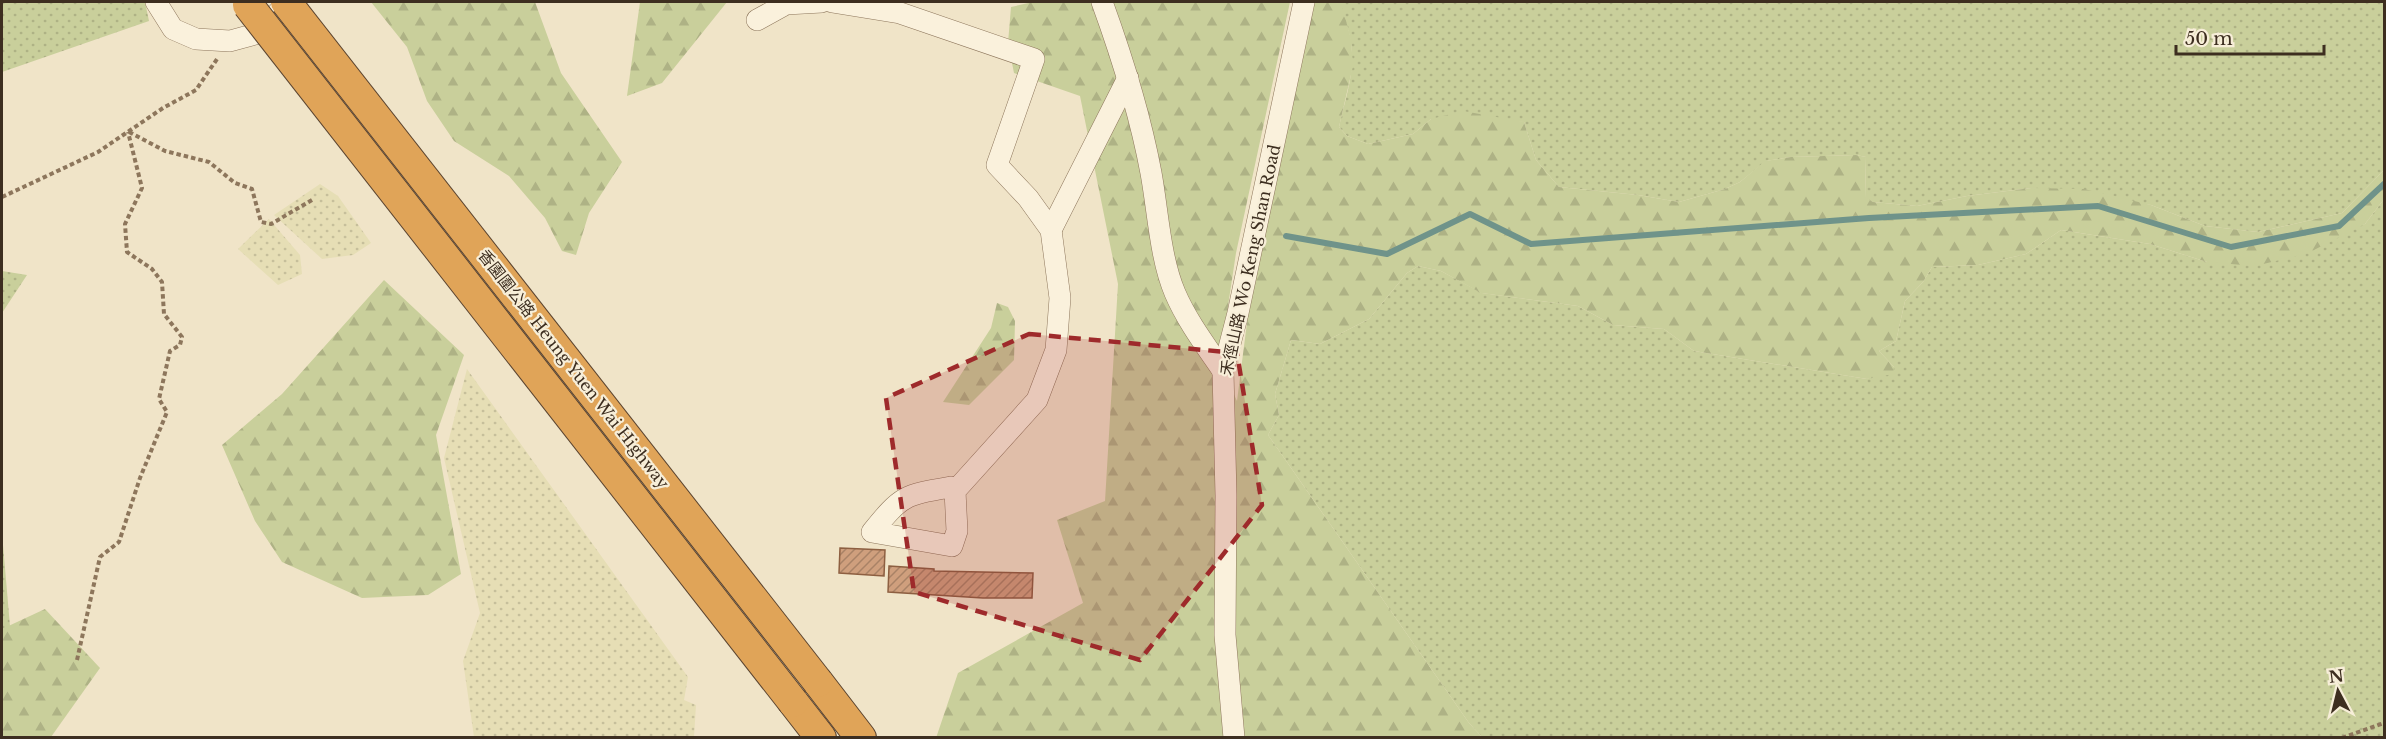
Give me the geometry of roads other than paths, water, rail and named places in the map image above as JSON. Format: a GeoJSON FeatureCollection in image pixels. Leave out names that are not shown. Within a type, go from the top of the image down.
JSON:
{"type":"FeatureCollection","features":[{"type":"Feature","properties":{"kind":"highway","name":"香園圍公路 Heung Yuen Wai Highway"},"geometry":{"type":"LineString","coordinates":[[287,2],[861,738]]}},
{"type":"Feature","properties":{"kind":"highway","name":"香園圍公路 Heung Yuen Wai Highway"},"geometry":{"type":"LineString","coordinates":[[247,3],[821,738]]}},
{"type":"Feature","properties":{"kind":"street"},"geometry":{"type":"LineString","coordinates":[[156,2],[173,29],[196,39],[230,41],[259,33],[287,2]]}},
{"type":"Feature","properties":{"kind":"street"},"geometry":{"type":"LineString","coordinates":[[757,20],[786,4],[822,2]]}},
{"type":"Feature","properties":{"kind":"street"},"geometry":{"type":"LineString","coordinates":[[832,2],[900,13],[1034,59],[997,165],[1028,198],[1051,230],[1060,298],[1056,350],[1037,400],[955,491]]}},
{"type":"Feature","properties":{"kind":"street"},"geometry":{"type":"LineString","coordinates":[[1102,2],[1128,78],[1151,171],[1169,277],[1194,329],[1224,371]]}},
{"type":"Feature","properties":{"kind":"street","name":"禾徑山路 Wo Keng Shan Road"},"geometry":{"type":"LineString","coordinates":[[1234,738],[1226,635],[1224,371],[1304,2]]}},
{"type":"Feature","properties":{"kind":"street"},"geometry":{"type":"LineString","coordinates":[[1051,230],[1128,78]]}},
{"type":"Feature","properties":{"kind":"waterway"},"geometry":{"type":"LineString","coordinates":[[1286,236],[1387,254],[1470,214],[1531,244],[1869,218],[2098,206],[2231,247],[2339,226],[2384,184]]}}]}
